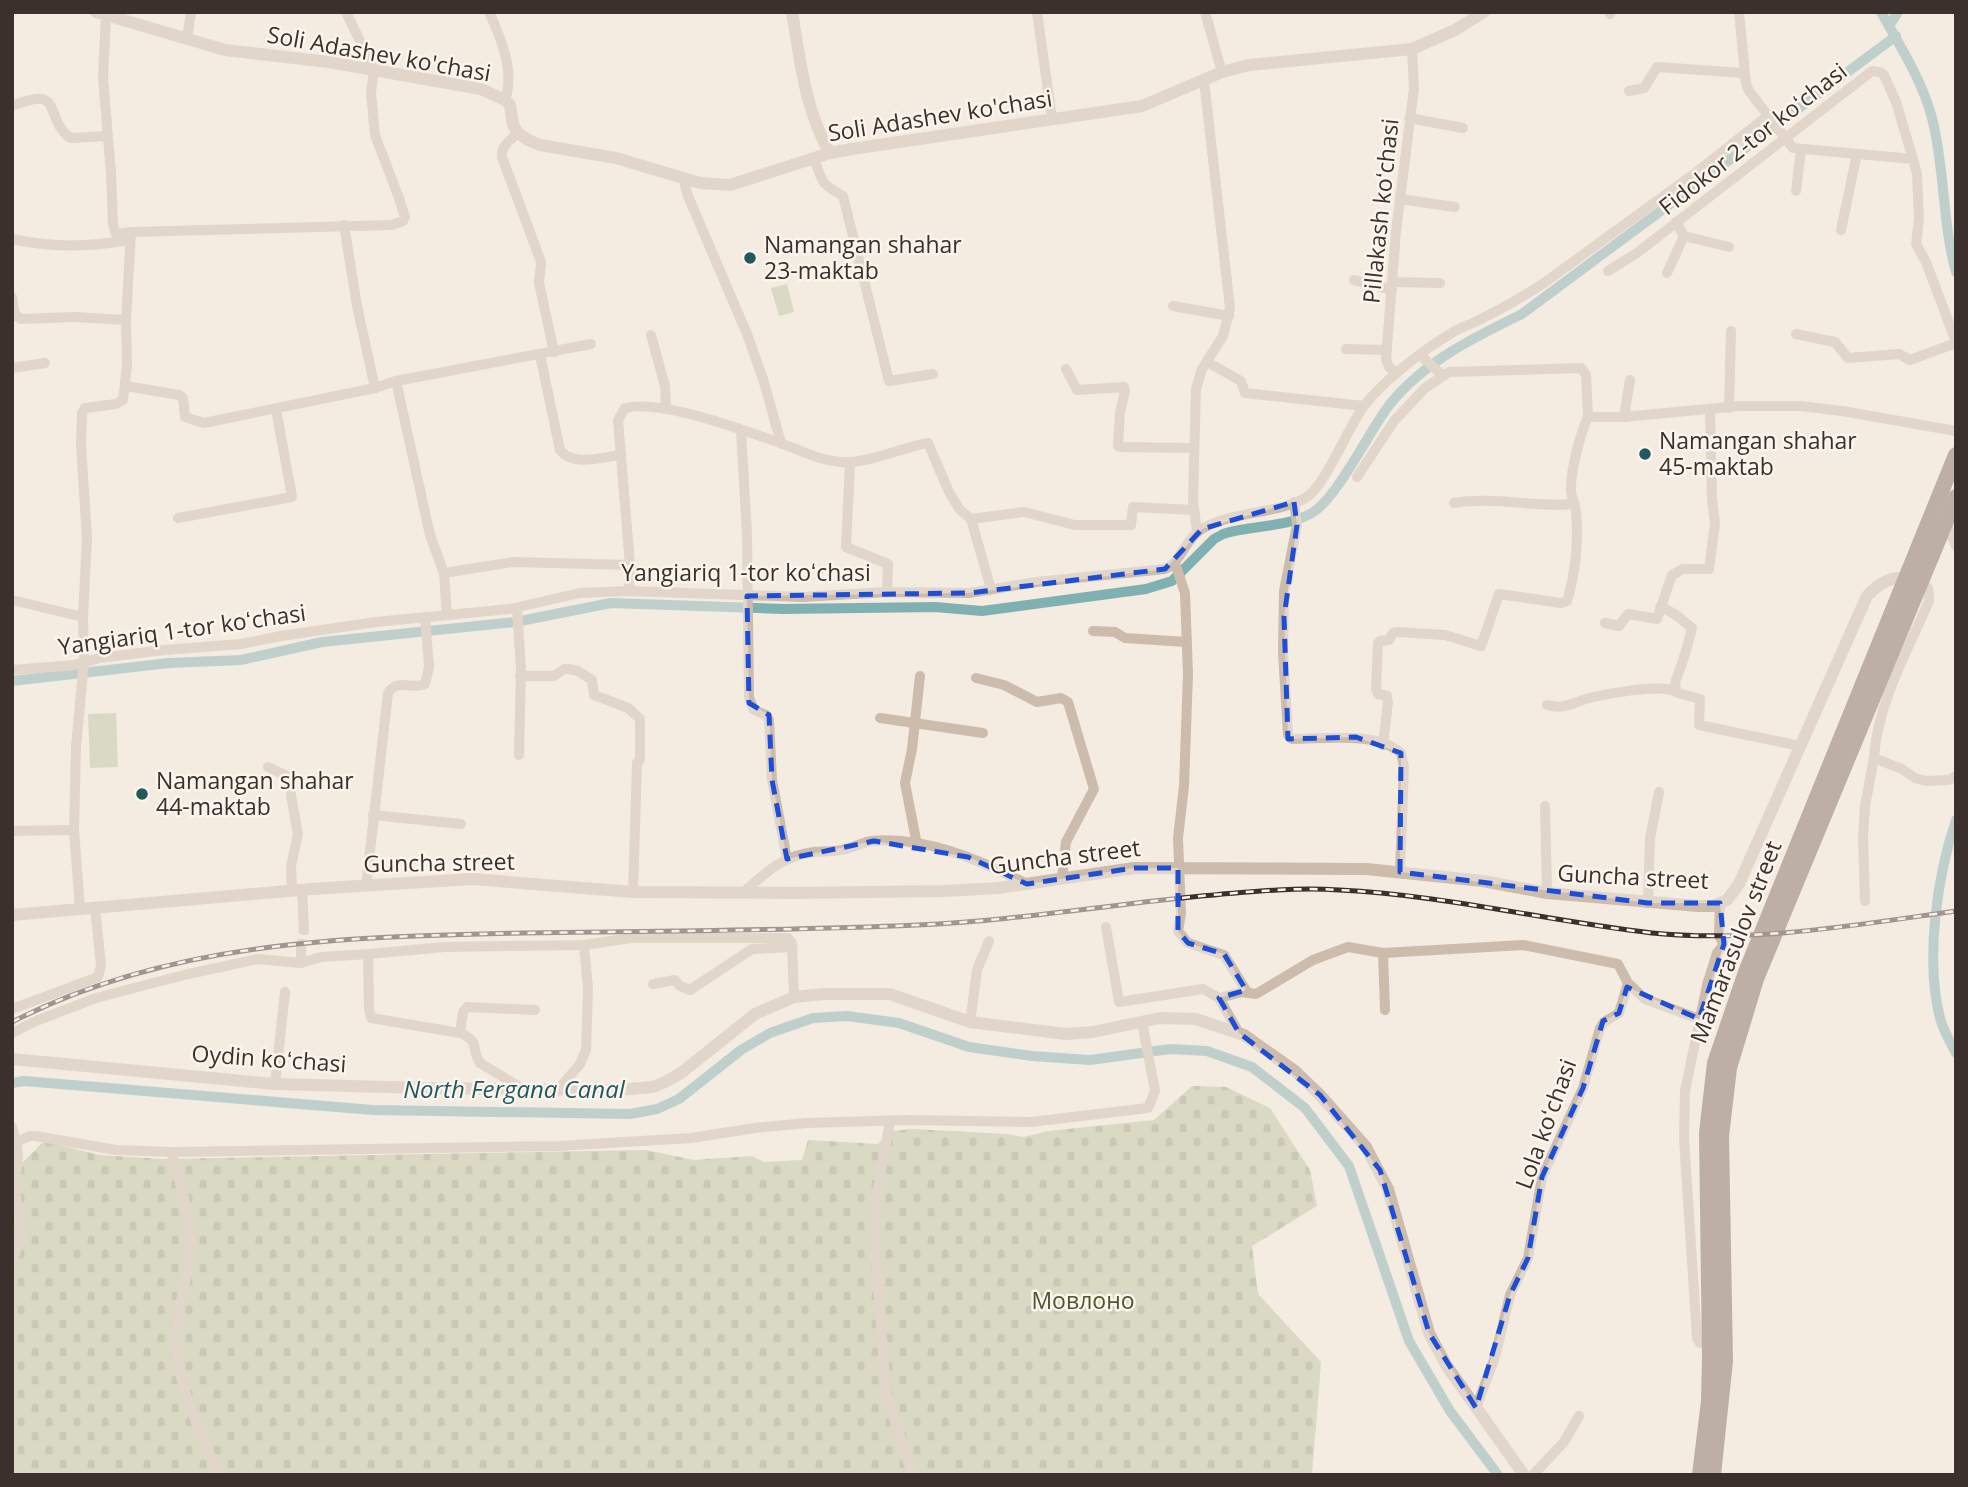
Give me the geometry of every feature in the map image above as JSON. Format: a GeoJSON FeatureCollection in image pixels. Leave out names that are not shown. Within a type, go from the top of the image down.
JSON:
{"type":"FeatureCollection","features":[{"type":"Feature","properties":{"kind":"main road","name":"Mamarasulov street"},"geometry":{"type":"LineString","coordinates":[[1713,1475],[1725,1361],[1721,1136],[1729,1068],[1756,979],[1913,581],[1931,510],[1956,455]]}},
{"type":"Feature","properties":{"kind":"main road","name":"Mamarasulov street"},"geometry":{"type":"LineString","coordinates":[[1700,1475],[1709,1401],[1711,1344],[1707,1133],[1715,1063],[1746,972],[1913,581],[1924,570],[1956,497]]}},
{"type":"Feature","properties":{"kind":"street"},"geometry":{"type":"LineString","coordinates":[[187,39],[191,12]]}},
{"type":"Feature","properties":{"kind":"street"},"geometry":{"type":"LineString","coordinates":[[12,239],[34,244],[74,247],[131,236],[401,223],[405,217],[375,135],[372,119],[374,70],[346,12]]}},
{"type":"Feature","properties":{"kind":"street"},"geometry":{"type":"LineString","coordinates":[[489,12],[503,47],[508,71],[509,90],[505,100]]}},
{"type":"Feature","properties":{"kind":"street"},"geometry":{"type":"LineString","coordinates":[[792,12],[796,48],[804,79],[820,134],[830,153]]}},
{"type":"Feature","properties":{"kind":"street"},"geometry":{"type":"LineString","coordinates":[[1037,12],[1052,119]]}},
{"type":"Feature","properties":{"kind":"street"},"geometry":{"type":"LineString","coordinates":[[1205,12],[1222,72]]}},
{"type":"Feature","properties":{"kind":"street","name":"Soli Adashev ko'chasi"},"geometry":{"type":"LineString","coordinates":[[101,14],[225,50],[329,62],[481,89],[505,100],[510,105],[513,125],[519,134],[540,145],[616,158],[700,183],[730,185],[830,153],[1142,106],[1222,72],[1249,65],[1412,49],[1455,30],[1484,12]]}},
{"type":"Feature","properties":{"kind":"street"},"geometry":{"type":"LineString","coordinates":[[1739,12],[1744,73],[1749,91],[1793,148],[1913,159],[1917,174],[1919,219],[1916,244],[1926,262],[1956,343],[1910,360],[1899,354],[1851,358],[1846,356],[1835,342],[1796,334]]}},
{"type":"Feature","properties":{"kind":"street"},"geometry":{"type":"LineString","coordinates":[[101,14],[113,225],[116,234],[131,236]]}},
{"type":"Feature","properties":{"kind":"street","name":"Pillakash koʻchasi"},"geometry":{"type":"LineString","coordinates":[[1397,373],[1386,359],[1400,199],[1414,88],[1412,49]]}},
{"type":"Feature","properties":{"kind":"street"},"geometry":{"type":"LineString","coordinates":[[1629,90],[1644,88],[1657,68],[1744,73]]}},
{"type":"Feature","properties":{"kind":"street","name":"Fidokor 2-tor koʻchasi"},"geometry":{"type":"LineString","coordinates":[[1608,271],[1637,253],[1784,137],[1876,71],[1884,75],[1896,102],[1913,159]]}},
{"type":"Feature","properties":{"kind":"street"},"geometry":{"type":"LineString","coordinates":[[1197,532],[1193,448],[1196,389],[1206,362],[1223,336],[1229,316],[1228,276],[1205,80]]}},
{"type":"Feature","properties":{"kind":"street"},"geometry":{"type":"LineString","coordinates":[[12,106],[25,100],[42,98],[50,102],[63,131],[70,138],[108,136]]}},
{"type":"Feature","properties":{"kind":"street"},"geometry":{"type":"LineString","coordinates":[[1409,118],[1463,128]]}},
{"type":"Feature","properties":{"kind":"street"},"geometry":{"type":"LineString","coordinates":[[1247,992],[1224,955],[1188,943],[1180,934],[1178,838],[1188,713],[1183,582],[1175,564],[1197,532],[1224,519],[1294,506],[1308,496],[1364,407],[1397,373],[1423,358],[1451,333],[1508,305],[1544,283],[1771,118]]}},
{"type":"Feature","properties":{"kind":"street"},"geometry":{"type":"LineString","coordinates":[[519,134],[504,145],[501,150],[502,157],[541,262],[539,283],[554,352]]}},
{"type":"Feature","properties":{"kind":"street"},"geometry":{"type":"LineString","coordinates":[[1796,191],[1801,150]]}},
{"type":"Feature","properties":{"kind":"street"},"geometry":{"type":"LineString","coordinates":[[1841,230],[1857,154]]}},
{"type":"Feature","properties":{"kind":"street"},"geometry":{"type":"LineString","coordinates":[[814,159],[824,184],[843,196],[889,381],[933,374]]}},
{"type":"Feature","properties":{"kind":"street"},"geometry":{"type":"LineString","coordinates":[[683,178],[747,334],[781,443]]}},
{"type":"Feature","properties":{"kind":"street"},"geometry":{"type":"LineString","coordinates":[[1400,199],[1455,207]]}},
{"type":"Feature","properties":{"kind":"street"},"geometry":{"type":"LineString","coordinates":[[1676,222],[1685,236],[1729,247]]}},
{"type":"Feature","properties":{"kind":"street"},"geometry":{"type":"LineString","coordinates":[[344,225],[357,306],[375,388]]}},
{"type":"Feature","properties":{"kind":"street"},"geometry":{"type":"LineString","coordinates":[[80,909],[74,830],[76,747],[84,663],[83,617],[87,538],[81,444],[82,414],[85,408],[123,400],[126,386],[126,320],[131,236]]}},
{"type":"Feature","properties":{"kind":"street"},"geometry":{"type":"LineString","coordinates":[[1667,273],[1685,236]]}},
{"type":"Feature","properties":{"kind":"street"},"geometry":{"type":"LineString","coordinates":[[1353,280],[1392,286],[1440,284]]}},
{"type":"Feature","properties":{"kind":"street"},"geometry":{"type":"LineString","coordinates":[[12,297],[15,315],[21,319],[74,317],[126,320]]}},
{"type":"Feature","properties":{"kind":"street"},"geometry":{"type":"LineString","coordinates":[[1173,306],[1229,316]]}},
{"type":"Feature","properties":{"kind":"street"},"geometry":{"type":"LineString","coordinates":[[1729,408],[1731,331]]}},
{"type":"Feature","properties":{"kind":"street"},"geometry":{"type":"LineString","coordinates":[[651,335],[665,386],[666,409]]}},
{"type":"Feature","properties":{"kind":"street"},"geometry":{"type":"LineString","coordinates":[[126,386],[179,395],[183,398],[186,416],[204,423],[375,388],[396,381],[591,344]]}},
{"type":"Feature","properties":{"kind":"street"},"geometry":{"type":"LineString","coordinates":[[1346,349],[1387,350]]}},
{"type":"Feature","properties":{"kind":"street"},"geometry":{"type":"LineString","coordinates":[[540,355],[560,450],[565,457],[576,460],[621,455]]}},
{"type":"Feature","properties":{"kind":"street"},"geometry":{"type":"LineString","coordinates":[[1423,358],[1442,375]]}},
{"type":"Feature","properties":{"kind":"street"},"geometry":{"type":"LineString","coordinates":[[1206,362],[1241,381],[1245,393],[1364,407]]}},
{"type":"Feature","properties":{"kind":"street"},"geometry":{"type":"LineString","coordinates":[[12,368],[46,363]]}},
{"type":"Feature","properties":{"kind":"street"},"geometry":{"type":"LineString","coordinates":[[1357,477],[1394,421],[1425,388],[1442,375],[1465,370],[1513,372],[1581,368],[1586,375],[1588,417],[1580,440],[1572,483],[1571,495],[1575,504],[1575,555],[1566,603],[1499,594],[1481,646],[1445,635],[1397,632],[1394,632],[1389,640],[1379,641],[1376,690],[1378,694],[1387,696],[1388,702],[1384,745]]}},
{"type":"Feature","properties":{"kind":"street"},"geometry":{"type":"LineString","coordinates":[[1066,369],[1077,390],[1124,387],[1118,441],[1120,447],[1193,448]]}},
{"type":"Feature","properties":{"kind":"street"},"geometry":{"type":"LineString","coordinates":[[1624,417],[1630,380]]}},
{"type":"Feature","properties":{"kind":"street"},"geometry":{"type":"LineString","coordinates":[[396,381],[430,535],[444,573],[447,615]]}},
{"type":"Feature","properties":{"kind":"street"},"geometry":{"type":"LineString","coordinates":[[1588,417],[1624,417],[1761,405],[1800,406],[1956,430]]}},
{"type":"Feature","properties":{"kind":"street"},"geometry":{"type":"LineString","coordinates":[[629,591],[630,565],[618,420],[625,408],[666,409],[741,430],[814,457],[850,463],[928,443],[949,492],[960,510],[971,519],[991,589]]}},
{"type":"Feature","properties":{"kind":"street"},"geometry":{"type":"LineString","coordinates":[[178,518],[292,497],[276,409]]}},
{"type":"Feature","properties":{"kind":"street"},"geometry":{"type":"LineString","coordinates":[[1605,623],[1619,626],[1628,614],[1657,619],[1672,575],[1683,569],[1709,569],[1715,524],[1710,410]]}},
{"type":"Feature","properties":{"kind":"street"},"geometry":{"type":"LineString","coordinates":[[741,430],[747,535],[749,703],[769,720],[772,780],[787,859]]}},
{"type":"Feature","properties":{"kind":"street"},"geometry":{"type":"LineString","coordinates":[[850,463],[846,547],[888,564],[887,592]]}},
{"type":"Feature","properties":{"kind":"street"},"geometry":{"type":"LineString","coordinates":[[1454,503],[1474,500],[1575,504]]}},
{"type":"Feature","properties":{"kind":"street"},"geometry":{"type":"LineString","coordinates":[[1294,506],[1297,525],[1284,591],[1283,652],[1288,736],[1292,739],[1356,737],[1397,750],[1403,757],[1400,872]]}},
{"type":"Feature","properties":{"kind":"street"},"geometry":{"type":"LineString","coordinates":[[971,519],[1024,512],[1074,525],[1112,526],[1131,525],[1133,507],[1194,510]]}},
{"type":"Feature","properties":{"kind":"street"},"geometry":{"type":"LineString","coordinates":[[1946,521],[1956,546]]}},
{"type":"Feature","properties":{"kind":"street"},"geometry":{"type":"LineString","coordinates":[[444,573],[513,562],[630,565]]}},
{"type":"Feature","properties":{"kind":"street","name":"Yangiariq 1-tor koʻchasi"},"geometry":{"type":"LineString","coordinates":[[12,670],[74,665],[164,650],[234,645],[281,636],[426,620],[447,615],[517,610],[580,593],[629,591],[747,604],[803,597],[887,592],[969,593],[1037,582],[1165,569],[1175,564]]}},
{"type":"Feature","properties":{"kind":"street","name":"Guncha street"},"geometry":{"type":"LineString","coordinates":[[12,915],[297,890],[472,879],[633,892],[795,894],[944,891],[1027,884],[1133,868],[1366,869],[1483,881],[1547,893],[1713,906],[1727,900],[1739,884],[1867,596],[1878,585],[1889,580],[1913,581]]}},
{"type":"Feature","properties":{"kind":"street"},"geometry":{"type":"LineString","coordinates":[[1866,901],[1863,837],[1875,743],[1889,696],[1930,601],[1928,588],[1913,581]]}},
{"type":"Feature","properties":{"kind":"street"},"geometry":{"type":"LineString","coordinates":[[12,600],[83,617]]}},
{"type":"Feature","properties":{"kind":"street"},"geometry":{"type":"LineString","coordinates":[[1660,607],[1674,612],[1692,628],[1682,668],[1677,675],[1676,692]]}},
{"type":"Feature","properties":{"kind":"street"},"geometry":{"type":"LineString","coordinates":[[517,610],[521,716],[519,755]]}},
{"type":"Feature","properties":{"kind":"street"},"geometry":{"type":"LineString","coordinates":[[366,886],[388,693],[391,687],[399,684],[417,687],[425,684],[429,667],[426,620]]}},
{"type":"Feature","properties":{"kind":"street"},"geometry":{"type":"LineString","coordinates":[[1093,631],[1115,632],[1125,638],[1186,642]]}},
{"type":"Feature","properties":{"kind":"street"},"geometry":{"type":"LineString","coordinates":[[520,676],[554,676],[564,669],[578,671],[592,680],[594,695],[628,708],[640,719],[640,760],[634,807],[633,892]]}},
{"type":"Feature","properties":{"kind":"street"},"geometry":{"type":"LineString","coordinates":[[918,845],[905,783],[920,676]]}},
{"type":"Feature","properties":{"kind":"street"},"geometry":{"type":"LineString","coordinates":[[976,678],[1004,685],[1037,702],[1061,698],[1068,702],[1094,789],[1069,834],[1062,878]]}},
{"type":"Feature","properties":{"kind":"street"},"geometry":{"type":"LineString","coordinates":[[1546,705],[1559,709],[1588,699],[1660,688],[1700,698],[1699,725],[1800,746]]}},
{"type":"Feature","properties":{"kind":"street"},"geometry":{"type":"LineString","coordinates":[[880,718],[983,733]]}},
{"type":"Feature","properties":{"kind":"street"},"geometry":{"type":"LineString","coordinates":[[1874,758],[1926,781],[1949,780],[1956,776]]}},
{"type":"Feature","properties":{"kind":"street"},"geometry":{"type":"LineString","coordinates":[[268,767],[291,778],[291,796],[298,834],[291,866],[304,930]]}},
{"type":"Feature","properties":{"kind":"street"},"geometry":{"type":"LineString","coordinates":[[1648,903],[1650,839],[1659,792]]}},
{"type":"Feature","properties":{"kind":"street"},"geometry":{"type":"LineString","coordinates":[[1545,806],[1547,893]]}},
{"type":"Feature","properties":{"kind":"street"},"geometry":{"type":"LineString","coordinates":[[373,815],[461,824]]}},
{"type":"Feature","properties":{"kind":"street"},"geometry":{"type":"LineString","coordinates":[[12,831],[74,830]]}},
{"type":"Feature","properties":{"kind":"street"},"geometry":{"type":"LineString","coordinates":[[744,892],[774,866],[787,859],[814,852],[847,849],[874,841],[918,845],[968,856],[1027,884]]}},
{"type":"Feature","properties":{"kind":"street"},"geometry":{"type":"LineString","coordinates":[[1711,1344],[1700,1343],[1697,1339],[1684,1138],[1685,1091],[1699,1018],[1717,953],[1724,944],[1720,936],[1720,903]]}},
{"type":"Feature","properties":{"kind":"street"},"geometry":{"type":"LineString","coordinates":[[12,1009],[97,977],[101,966],[96,908]]}},
{"type":"Feature","properties":{"kind":"street"},"geometry":{"type":"LineString","coordinates":[[1106,927],[1119,1002],[1197,989],[1209,990],[1219,998],[1239,1033]]}},
{"type":"Feature","properties":{"kind":"street"},"geometry":{"type":"LineString","coordinates":[[12,1033],[96,998],[258,959],[301,963],[321,957],[445,947],[584,945],[631,938],[788,938],[792,947],[794,998]]}},
{"type":"Feature","properties":{"kind":"street"},"geometry":{"type":"LineString","coordinates":[[970,1022],[977,970],[989,941]]}},
{"type":"Feature","properties":{"kind":"street"},"geometry":{"type":"LineString","coordinates":[[558,1090],[580,1065],[586,1050],[588,989],[584,945]]}},
{"type":"Feature","properties":{"kind":"street"},"geometry":{"type":"LineString","coordinates":[[1219,998],[1247,992],[1256,994],[1313,960],[1336,950],[1357,947],[1383,953],[1523,946],[1618,964],[1628,983],[1645,999],[1699,1018]]}},
{"type":"Feature","properties":{"kind":"street"},"geometry":{"type":"LineString","coordinates":[[653,984],[675,979],[680,986],[690,990],[752,949],[792,947]]}},
{"type":"Feature","properties":{"kind":"street"},"geometry":{"type":"LineString","coordinates":[[300,949],[301,963]]}},
{"type":"Feature","properties":{"kind":"street"},"geometry":{"type":"LineString","coordinates":[[1383,953],[1385,1010]]}},
{"type":"Feature","properties":{"kind":"street"},"geometry":{"type":"LineString","coordinates":[[368,954],[371,1018],[460,1033],[473,1039],[480,1063],[523,1089]]}},
{"type":"Feature","properties":{"kind":"street","name":"Lola koʻchasi"},"geometry":{"type":"LineString","coordinates":[[1476,1408],[1495,1357],[1510,1295],[1528,1258],[1542,1177],[1583,1088],[1600,1028],[1604,1022],[1619,1013],[1628,983]]}},
{"type":"Feature","properties":{"kind":"street"},"geometry":{"type":"LineString","coordinates":[[275,1084],[285,992]]}},
{"type":"Feature","properties":{"kind":"street","name":"Oydin koʻchasi"},"geometry":{"type":"LineString","coordinates":[[12,1059],[275,1084],[616,1090],[653,1087],[681,1073],[755,1014],[794,998],[824,994],[890,994],[970,1022],[1066,1034],[1142,1025],[1174,1017],[1196,1019],[1239,1033],[1295,1071],[1366,1147],[1388,1189],[1429,1333],[1446,1365],[1524,1475]]}},
{"type":"Feature","properties":{"kind":"street"},"geometry":{"type":"LineString","coordinates":[[460,1033],[463,1012],[467,1007],[535,1010]]}},
{"type":"Feature","properties":{"kind":"street"},"geometry":{"type":"LineString","coordinates":[[16,1142],[36,1136],[116,1150],[172,1152],[628,1143],[691,1138],[755,1128],[890,1121],[1031,1122],[1148,1108],[1155,1091],[1142,1025]]}},
{"type":"Feature","properties":{"kind":"street"},"geometry":{"type":"LineString","coordinates":[[890,1121],[874,1230],[886,1391],[912,1475]]}},
{"type":"Feature","properties":{"kind":"street"},"geometry":{"type":"LineString","coordinates":[[12,1127],[16,1142],[15,1190],[21,1233],[12,1264]]}},
{"type":"Feature","properties":{"kind":"street"},"geometry":{"type":"LineString","coordinates":[[172,1152],[187,1208],[191,1240],[190,1259],[177,1323],[176,1348],[182,1380],[219,1475]]}},
{"type":"Feature","properties":{"kind":"street"},"geometry":{"type":"LineString","coordinates":[[1533,1475],[1564,1442],[1578,1416]]}},
{"type":"Feature","properties":{"kind":"highlighted area"},"geometry":{"type":"Polygon","coordinates":[[[1294,502],[1297,525],[1284,617],[1288,739],[1356,737],[1401,753],[1400,872],[1648,903],[1720,903],[1724,944],[1699,1019],[1627,987],[1619,1013],[1603,1021],[1583,1088],[1542,1177],[1528,1258],[1510,1295],[1476,1408],[1429,1333],[1380,1170],[1320,1095],[1239,1033],[1219,998],[1246,990],[1224,954],[1188,943],[1178,931],[1178,868],[1134,868],[1027,884],[968,857],[874,841],[787,859],[772,780],[769,715],[749,703],[747,596],[969,593],[1165,569],[1202,529],[1294,502]]]}},
{"type":"Feature","properties":{"kind":"green space"},"geometry":{"type":"Polygon","coordinates":[[[787,284],[794,312],[779,316],[771,288],[787,284]]]}},
{"type":"Feature","properties":{"kind":"green space"},"geometry":{"type":"Polygon","coordinates":[[[116,713],[118,767],[90,768],[88,714],[116,713]]]}},
{"type":"Feature","properties":{"kind":"green space","name":"Мовлоно"},"geometry":{"type":"Polygon","coordinates":[[[1192,1086],[1226,1087],[1270,1108],[1310,1170],[1317,1206],[1252,1246],[1258,1294],[1321,1362],[1312,1475],[12,1475],[12,1168],[17,1168],[44,1141],[99,1155],[163,1159],[646,1150],[694,1160],[752,1156],[764,1162],[802,1160],[808,1140],[878,1144],[892,1131],[912,1129],[1024,1137],[1049,1131],[1154,1120],[1192,1086]]]}},
{"type":"Feature","properties":{"kind":"waterway"},"geometry":{"type":"LineString","coordinates":[[1881,12],[1903,50],[1928,104],[1936,137],[1948,234],[1956,272]]}},
{"type":"Feature","properties":{"kind":"waterway"},"geometry":{"type":"LineString","coordinates":[[1889,26],[1898,12]]}},
{"type":"Feature","properties":{"kind":"waterway"},"geometry":{"type":"LineString","coordinates":[[12,681],[169,663],[241,660],[322,642],[515,622],[611,603],[783,609],[935,607],[982,611],[1146,589],[1172,581],[1214,539],[1223,534],[1280,524],[1312,513],[1343,479],[1390,404],[1418,375],[1468,342],[1522,314],[1896,36]]}},
{"type":"Feature","properties":{"kind":"waterway"},"geometry":{"type":"LineString","coordinates":[[1956,820],[1943,866],[1933,945],[1940,1018],[1956,1053]]}},
{"type":"Feature","properties":{"kind":"waterway","name":"North Fergana Canal"},"geometry":{"type":"LineString","coordinates":[[12,1083],[24,1081],[373,1110],[630,1114],[657,1109],[679,1099],[741,1050],[770,1033],[813,1018],[847,1016],[899,1023],[969,1047],[1032,1056],[1090,1060],[1170,1049],[1207,1051],[1252,1067],[1305,1108],[1349,1166],[1409,1341],[1450,1411],[1498,1475]]}},
{"type":"Feature","properties":{"kind":"tunnel"},"geometry":{"type":"LineString","coordinates":[[301,949],[304,930]]}},
{"type":"Feature","properties":{"kind":"railway"},"geometry":{"type":"LineString","coordinates":[[12,1022],[73,995],[135,974],[198,959],[262,948],[391,937],[917,925],[1201,896],[1304,889],[1418,897],[1613,928],[1690,936],[1804,931],[1956,911]]}},
{"type":"Feature","properties":{"kind":"place","name":"Namangan shahar 23-maktab"},"geometry":{"type":"Point","coordinates":[750,258]}},
{"type":"Feature","properties":{"kind":"place","name":"Namangan shahar 45-maktab"},"geometry":{"type":"Point","coordinates":[1645,454]}},
{"type":"Feature","properties":{"kind":"place","name":"Namangan shahar 44-maktab"},"geometry":{"type":"Point","coordinates":[142,794]}}]}
